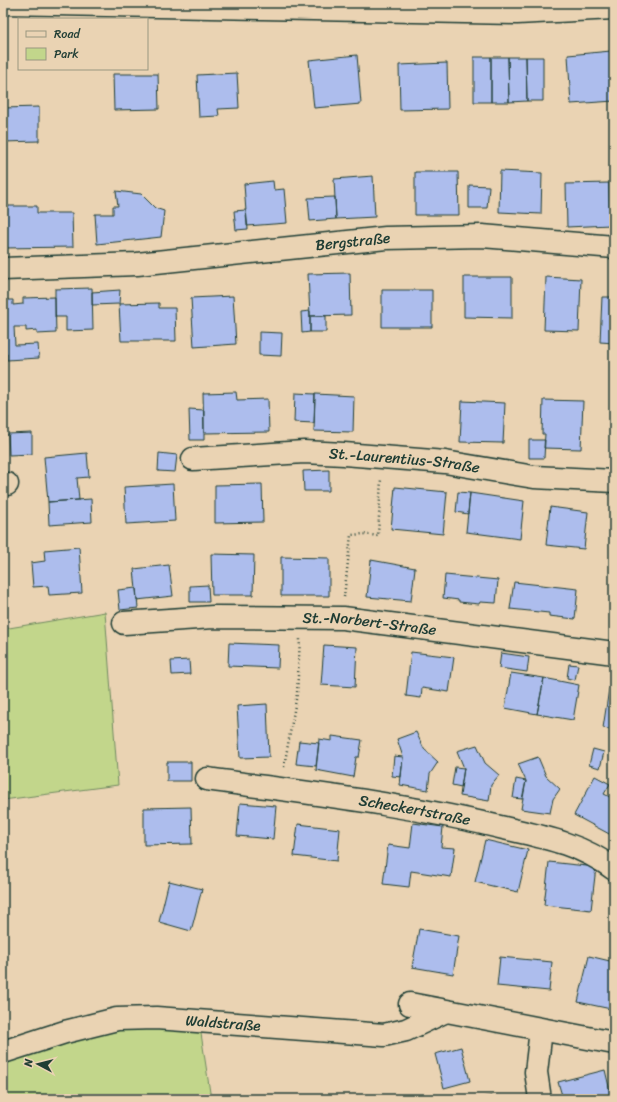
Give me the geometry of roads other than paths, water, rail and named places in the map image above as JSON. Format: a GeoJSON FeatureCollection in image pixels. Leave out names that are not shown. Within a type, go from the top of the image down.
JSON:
{"type":"FeatureCollection","features":[{"type":"Feature","properties":{"kind":"street"},"geometry":{"type":"LineString","coordinates":[[3,3],[517,13],[614,8]]}},
{"type":"Feature","properties":{"kind":"street","name":"Bergstraße"},"geometry":{"type":"LineString","coordinates":[[3,269],[137,264],[386,238],[482,236],[614,247]]}},
{"type":"Feature","properties":{"kind":"street","name":"St.-Laurentius-Straße"},"geometry":{"type":"LineString","coordinates":[[193,459],[304,452],[444,462],[534,476],[614,481]]}},
{"type":"Feature","properties":{"kind":"street","name":"St.-Norbert-Straße"},"geometry":{"type":"LineString","coordinates":[[124,624],[213,617],[343,618],[614,653]]}},
{"type":"Feature","properties":{"kind":"street","name":"Scheckertstraße"},"geometry":{"type":"LineString","coordinates":[[207,779],[363,801],[477,821],[574,846],[599,858],[614,869]]}},
{"type":"Feature","properties":{"kind":"street"},"geometry":{"type":"LineString","coordinates":[[410,1004],[444,1012],[614,1043]]}},
{"type":"Feature","properties":{"kind":"street","name":"Waldstraße"},"geometry":{"type":"LineString","coordinates":[[3,1052],[65,1032],[117,1019],[156,1018],[384,1035],[406,1030],[444,1012]]}},
{"type":"Feature","properties":{"kind":"street"},"geometry":{"type":"LineString","coordinates":[[540,1099],[536,1072],[541,1030]]}}]}
